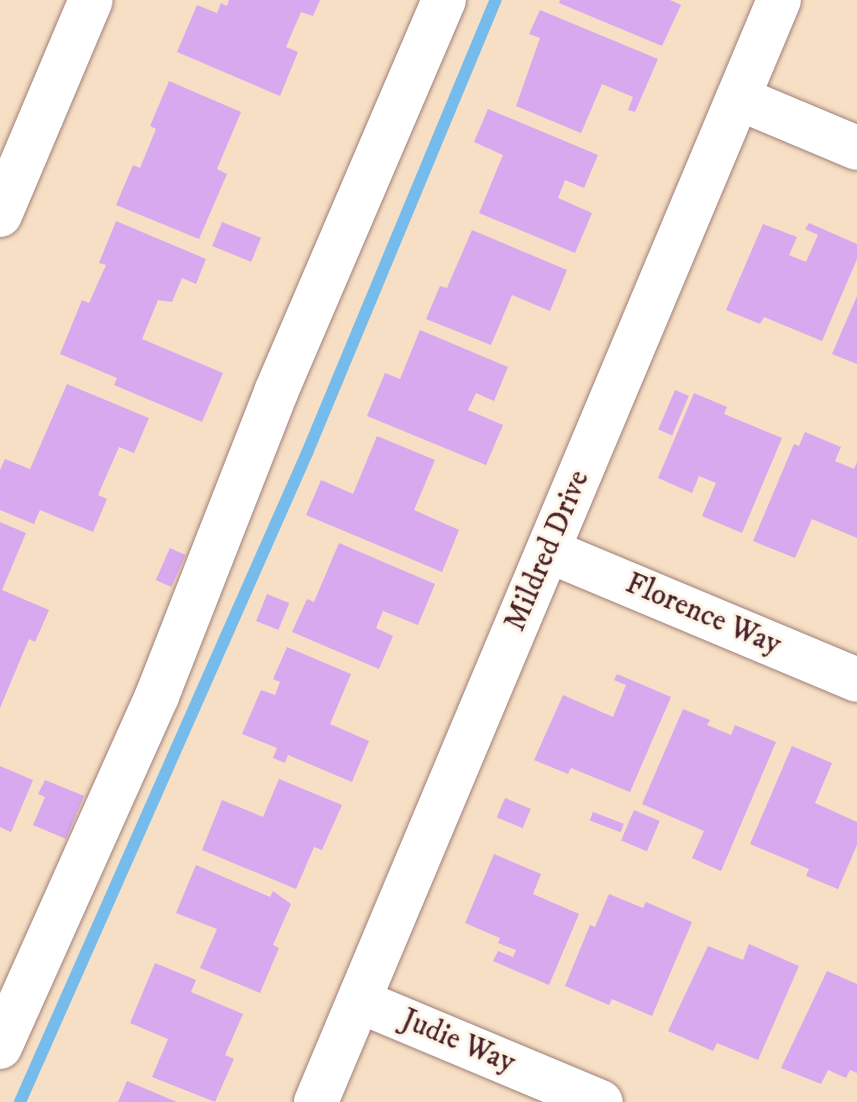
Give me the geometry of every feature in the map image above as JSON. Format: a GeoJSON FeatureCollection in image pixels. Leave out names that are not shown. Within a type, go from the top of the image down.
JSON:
{"type":"FeatureCollection","features":[{"type":"Feature","properties":{"kind":"street"},"geometry":{"type":"LineString","coordinates":[[0,215],[91,0]]}},
{"type":"Feature","properties":{"kind":"street"},"geometry":{"type":"LineString","coordinates":[[0,1047],[157,696],[276,392],[444,0]]}},
{"type":"Feature","properties":{"kind":"street","name":"Mildred Drive"},"geometry":{"type":"LineString","coordinates":[[316,1102],[779,0]]}},
{"type":"Feature","properties":{"kind":"street"},"geometry":{"type":"LineString","coordinates":[[738,98],[857,148]]}},
{"type":"Feature","properties":{"kind":"street","name":"Florence Way"},"geometry":{"type":"LineString","coordinates":[[549,551],[857,680]]}},
{"type":"Feature","properties":{"kind":"street","name":"Judie Way"},"geometry":{"type":"LineString","coordinates":[[359,1001],[601,1102]]}},
{"type":"Feature","properties":{"kind":"building"},"geometry":{"type":"Polygon","coordinates":[[[229,0],[320,0],[313,16],[301,12],[286,47],[298,52],[280,96],[177,52],[197,5],[217,13],[221,3],[227,6],[229,0]]]}},
{"type":"Feature","properties":{"kind":"building"},"geometry":{"type":"Polygon","coordinates":[[[560,0],[670,0],[681,5],[662,46],[559,3],[560,0]]]}},
{"type":"Feature","properties":{"kind":"building"},"geometry":{"type":"Polygon","coordinates":[[[540,10],[658,59],[635,112],[628,110],[633,97],[602,84],[581,133],[516,106],[540,38],[529,34],[540,10]]]}},
{"type":"Feature","properties":{"kind":"building"},"geometry":{"type":"Polygon","coordinates":[[[169,81],[241,112],[217,169],[227,174],[199,239],[116,205],[133,165],[140,168],[156,129],[150,126],[169,81]]]}},
{"type":"Feature","properties":{"kind":"building"},"geometry":{"type":"Polygon","coordinates":[[[488,109],[598,155],[584,188],[565,180],[558,198],[592,213],[575,253],[479,213],[503,155],[474,142],[488,109]]]}},
{"type":"Feature","properties":{"kind":"building"},"geometry":{"type":"Polygon","coordinates":[[[116,221],[206,259],[196,284],[182,278],[172,302],[158,300],[142,339],[223,373],[202,422],[114,385],[117,378],[60,354],[82,300],[89,303],[106,265],[99,263],[116,221]]]}},
{"type":"Feature","properties":{"kind":"building"},"geometry":{"type":"Polygon","coordinates":[[[222,222],[261,238],[251,262],[212,246],[222,222]]]}},
{"type":"Feature","properties":{"kind":"building"},"geometry":{"type":"Polygon","coordinates":[[[809,223],[857,244],[857,259],[822,341],[764,317],[760,324],[726,310],[763,224],[797,237],[789,255],[806,262],[818,235],[805,229],[809,223]]]}},
{"type":"Feature","properties":{"kind":"building"},"geometry":{"type":"Polygon","coordinates":[[[472,230],[567,270],[550,311],[512,295],[491,345],[426,319],[440,286],[447,288],[472,230]]]}},
{"type":"Feature","properties":{"kind":"building"},"geometry":{"type":"Polygon","coordinates":[[[857,296],[857,364],[832,354],[857,296]]]}},
{"type":"Feature","properties":{"kind":"building"},"geometry":{"type":"Polygon","coordinates":[[[420,330],[508,367],[494,401],[476,393],[468,410],[503,425],[486,465],[367,416],[385,373],[400,379],[420,330]]]}},
{"type":"Feature","properties":{"kind":"building"},"geometry":{"type":"Polygon","coordinates":[[[67,384],[149,418],[134,453],[119,447],[98,495],[107,499],[93,532],[40,510],[34,524],[0,510],[0,470],[5,459],[30,469],[67,384]]]}},
{"type":"Feature","properties":{"kind":"building"},"geometry":{"type":"Polygon","coordinates":[[[675,390],[689,396],[672,435],[658,430],[675,390]]]}},
{"type":"Feature","properties":{"kind":"building"},"geometry":{"type":"Polygon","coordinates":[[[694,393],[727,407],[724,414],[782,438],[742,533],[702,516],[716,483],[699,476],[692,493],[658,478],[694,393]]]}},
{"type":"Feature","properties":{"kind":"building"},"geometry":{"type":"Polygon","coordinates":[[[805,432],[841,447],[835,461],[854,469],[857,462],[857,538],[812,519],[795,558],[753,541],[794,444],[799,446],[805,432]]]}},
{"type":"Feature","properties":{"kind":"building"},"geometry":{"type":"Polygon","coordinates":[[[377,436],[435,460],[414,510],[459,530],[442,572],[306,515],[321,480],[353,494],[377,436]]]}},
{"type":"Feature","properties":{"kind":"building"},"geometry":{"type":"Polygon","coordinates":[[[0,522],[26,533],[2,590],[49,610],[35,642],[29,639],[0,708],[0,522]]]}},
{"type":"Feature","properties":{"kind":"building"},"geometry":{"type":"Polygon","coordinates":[[[339,543],[435,584],[418,625],[383,611],[376,628],[393,636],[379,669],[292,632],[307,599],[314,602],[339,543]]]}},
{"type":"Feature","properties":{"kind":"building"},"geometry":{"type":"Polygon","coordinates":[[[170,548],[186,555],[171,587],[156,580],[170,548]]]}},
{"type":"Feature","properties":{"kind":"building"},"geometry":{"type":"Polygon","coordinates":[[[267,594],[289,603],[278,630],[256,621],[267,594]]]}},
{"type":"Feature","properties":{"kind":"building"},"geometry":{"type":"Polygon","coordinates":[[[287,647],[351,674],[330,724],[369,741],[352,782],[288,755],[285,763],[273,758],[277,748],[242,734],[261,690],[275,695],[280,682],[273,679],[287,647]]]}},
{"type":"Feature","properties":{"kind":"building"},"geometry":{"type":"Polygon","coordinates":[[[617,674],[671,697],[630,792],[571,768],[568,774],[534,760],[563,695],[613,717],[626,685],[614,680],[617,674]]]}},
{"type":"Feature","properties":{"kind":"building"},"geometry":{"type":"Polygon","coordinates":[[[683,709],[710,720],[707,725],[731,735],[735,725],[776,742],[721,871],[692,858],[704,831],[642,804],[683,709]]]}},
{"type":"Feature","properties":{"kind":"building"},"geometry":{"type":"Polygon","coordinates":[[[792,746],[832,763],[815,803],[857,822],[857,845],[838,889],[806,876],[809,869],[750,844],[792,746]]]}},
{"type":"Feature","properties":{"kind":"building"},"geometry":{"type":"Polygon","coordinates":[[[0,766],[33,780],[11,832],[0,827],[0,766]]]}},
{"type":"Feature","properties":{"kind":"building"},"geometry":{"type":"Polygon","coordinates":[[[279,779],[342,805],[322,850],[314,847],[296,889],[202,850],[222,800],[263,817],[279,779]]]}},
{"type":"Feature","properties":{"kind":"building"},"geometry":{"type":"Polygon","coordinates":[[[45,780],[84,796],[66,839],[33,825],[45,797],[38,794],[45,780]]]}},
{"type":"Feature","properties":{"kind":"building"},"geometry":{"type":"Polygon","coordinates":[[[505,798],[531,809],[523,828],[497,817],[505,798]]]}},
{"type":"Feature","properties":{"kind":"building"},"geometry":{"type":"Polygon","coordinates":[[[634,810],[660,821],[647,851],[621,840],[634,810]]]}},
{"type":"Feature","properties":{"kind":"building"},"geometry":{"type":"Polygon","coordinates":[[[593,812],[624,824],[621,832],[590,820],[593,812]]]}},
{"type":"Feature","properties":{"kind":"building"},"geometry":{"type":"Polygon","coordinates":[[[494,854],[541,874],[533,894],[579,914],[549,985],[493,961],[498,951],[513,957],[516,950],[498,943],[500,938],[465,923],[494,854]]]}},
{"type":"Feature","properties":{"kind":"building"},"geometry":{"type":"Polygon","coordinates":[[[196,865],[270,897],[273,891],[291,904],[273,945],[279,948],[260,993],[200,968],[217,929],[176,913],[196,865]]]}},
{"type":"Feature","properties":{"kind":"building"},"geometry":{"type":"Polygon","coordinates":[[[609,894],[643,908],[646,902],[692,922],[652,1016],[612,999],[609,1005],[565,986],[590,925],[595,927],[609,894]]]}},
{"type":"Feature","properties":{"kind":"building"},"geometry":{"type":"Polygon","coordinates":[[[749,944],[799,966],[758,1060],[717,1043],[713,1051],[668,1031],[708,946],[743,960],[749,944]]]}},
{"type":"Feature","properties":{"kind":"building"},"geometry":{"type":"Polygon","coordinates":[[[155,963],[196,980],[191,992],[243,1014],[225,1055],[234,1059],[215,1102],[152,1077],[168,1039],[130,1023],[155,963]]]}},
{"type":"Feature","properties":{"kind":"building"},"geometry":{"type":"Polygon","coordinates":[[[827,971],[857,984],[857,1073],[850,1070],[846,1078],[828,1070],[821,1084],[781,1068],[827,971]]]}},
{"type":"Feature","properties":{"kind":"building"},"geometry":{"type":"Polygon","coordinates":[[[127,1081],[177,1102],[118,1102],[127,1081]]]}},
{"type":"Feature","properties":{"kind":"waterway"},"geometry":{"type":"LineString","coordinates":[[20,1102],[307,453],[496,0]]}}]}
